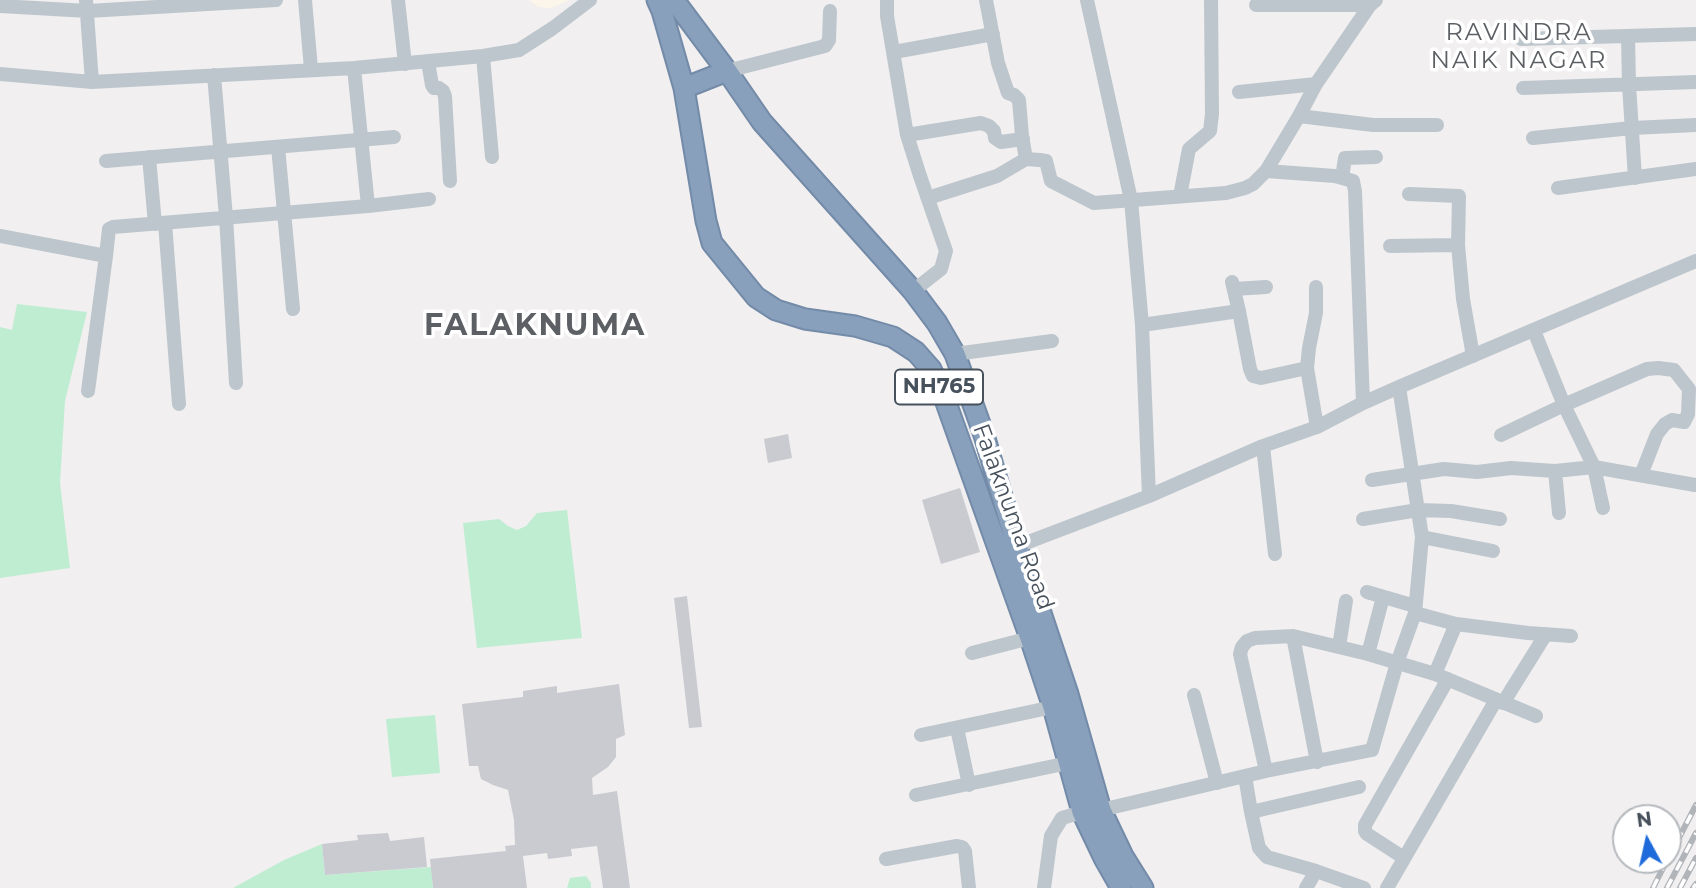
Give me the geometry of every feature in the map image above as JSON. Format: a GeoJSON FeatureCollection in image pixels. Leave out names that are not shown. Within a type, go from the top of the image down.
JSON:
{"type":"FeatureCollection","features":[{"type":"Feature","properties":{"kind":"highway","name":"Falaknuma Road"},"geometry":{"type":"LineString","coordinates":[[657,0],[684,88],[712,243],[756,298],[776,310],[805,319],[855,326],[894,337],[916,352],[930,369],[1008,550],[1041,613],[1068,694],[1104,858],[1121,888]]}},
{"type":"Feature","properties":{"kind":"highway","name":"Falaknuma Road"},"geometry":{"type":"LineString","coordinates":[[674,0],[762,122],[914,291],[955,354],[984,436],[1030,638],[1068,763],[1092,811],[1143,888]]}},
{"type":"Feature","properties":{"kind":"highway"},"geometry":{"type":"LineString","coordinates":[[684,88],[727,71]]}},
{"type":"Feature","properties":{"kind":"street"},"geometry":{"type":"LineString","coordinates":[[0,6],[276,0]]}},
{"type":"Feature","properties":{"kind":"street"},"geometry":{"type":"LineString","coordinates":[[304,0],[312,69]]}},
{"type":"Feature","properties":{"kind":"street"},"geometry":{"type":"LineString","coordinates":[[398,0],[405,64]]}},
{"type":"Feature","properties":{"kind":"street"},"geometry":{"type":"LineString","coordinates":[[0,74],[92,82],[354,68],[483,56],[519,50],[590,0]]}},
{"type":"Feature","properties":{"kind":"street"},"geometry":{"type":"LineString","coordinates":[[887,0],[887,16],[907,135],[946,251],[941,268],[914,291]]}},
{"type":"Feature","properties":{"kind":"street"},"geometry":{"type":"LineString","coordinates":[[986,0],[998,63],[1007,93],[1019,100],[1027,159]]}},
{"type":"Feature","properties":{"kind":"street"},"geometry":{"type":"LineString","coordinates":[[1087,0],[1131,200],[1142,325],[1149,496]]}},
{"type":"Feature","properties":{"kind":"street"},"geometry":{"type":"LineString","coordinates":[[1180,196],[1189,149],[1210,131],[1211,0]]}},
{"type":"Feature","properties":{"kind":"street"},"geometry":{"type":"LineString","coordinates":[[1256,5],[1373,2]]}},
{"type":"Feature","properties":{"kind":"street"},"geometry":{"type":"LineString","coordinates":[[928,198],[997,176],[1027,159],[1046,162],[1051,181],[1094,203],[1226,194],[1245,188],[1266,171],[1316,84],[1373,2]]}},
{"type":"Feature","properties":{"kind":"street"},"geometry":{"type":"LineString","coordinates":[[87,6],[92,82]]}},
{"type":"Feature","properties":{"kind":"street"},"geometry":{"type":"LineString","coordinates":[[727,71],[825,46],[829,40],[830,11]]}},
{"type":"Feature","properties":{"kind":"street"},"geometry":{"type":"LineString","coordinates":[[1521,39],[1696,33]]}},
{"type":"Feature","properties":{"kind":"street"},"geometry":{"type":"LineString","coordinates":[[894,52],[993,34]]}},
{"type":"Feature","properties":{"kind":"street"},"geometry":{"type":"LineString","coordinates":[[1629,36],[1635,178]]}},
{"type":"Feature","properties":{"kind":"street"},"geometry":{"type":"LineString","coordinates":[[483,56],[492,157]]}},
{"type":"Feature","properties":{"kind":"street"},"geometry":{"type":"LineString","coordinates":[[428,62],[432,85],[443,91],[445,96],[450,181]]}},
{"type":"Feature","properties":{"kind":"street"},"geometry":{"type":"LineString","coordinates":[[354,68],[368,206]]}},
{"type":"Feature","properties":{"kind":"street"},"geometry":{"type":"LineString","coordinates":[[214,75],[236,383]]}},
{"type":"Feature","properties":{"kind":"street"},"geometry":{"type":"LineString","coordinates":[[1523,88],[1696,82]]}},
{"type":"Feature","properties":{"kind":"street"},"geometry":{"type":"LineString","coordinates":[[1239,92],[1316,84]]}},
{"type":"Feature","properties":{"kind":"street"},"geometry":{"type":"LineString","coordinates":[[1299,116],[1373,125],[1437,125]]}},
{"type":"Feature","properties":{"kind":"street"},"geometry":{"type":"LineString","coordinates":[[907,135],[981,123],[989,126],[1000,142],[1023,139]]}},
{"type":"Feature","properties":{"kind":"street"},"geometry":{"type":"LineString","coordinates":[[1533,138],[1696,125]]}},
{"type":"Feature","properties":{"kind":"street"},"geometry":{"type":"LineString","coordinates":[[106,161],[394,137]]}},
{"type":"Feature","properties":{"kind":"street"},"geometry":{"type":"LineString","coordinates":[[278,147],[293,309]]}},
{"type":"Feature","properties":{"kind":"street"},"geometry":{"type":"LineString","coordinates":[[1342,178],[1345,158],[1376,157]]}},
{"type":"Feature","properties":{"kind":"street"},"geometry":{"type":"LineString","coordinates":[[149,158],[160,224],[179,404]]}},
{"type":"Feature","properties":{"kind":"street"},"geometry":{"type":"LineString","coordinates":[[1558,188],[1696,169]]}},
{"type":"Feature","properties":{"kind":"street"},"geometry":{"type":"LineString","coordinates":[[1266,171],[1335,176],[1353,181],[1363,403]]}},
{"type":"Feature","properties":{"kind":"street"},"geometry":{"type":"LineString","coordinates":[[1409,194],[1459,195],[1458,245],[1463,299],[1473,356]]}},
{"type":"Feature","properties":{"kind":"street"},"geometry":{"type":"LineString","coordinates":[[88,391],[111,228],[429,199]]}},
{"type":"Feature","properties":{"kind":"street"},"geometry":{"type":"LineString","coordinates":[[0,236],[106,256]]}},
{"type":"Feature","properties":{"kind":"street"},"geometry":{"type":"LineString","coordinates":[[1390,246],[1458,245]]}},
{"type":"Feature","properties":{"kind":"street"},"geometry":{"type":"LineString","coordinates":[[1008,550],[1149,496],[1263,446],[1317,427],[1399,387],[1696,261]]}},
{"type":"Feature","properties":{"kind":"street"},"geometry":{"type":"LineString","coordinates":[[1266,287],[1233,285],[1253,376],[1261,378],[1307,368]]}},
{"type":"Feature","properties":{"kind":"street"},"geometry":{"type":"LineString","coordinates":[[1316,287],[1316,313],[1307,368],[1317,427]]}},
{"type":"Feature","properties":{"kind":"street"},"geometry":{"type":"LineString","coordinates":[[1142,325],[1239,310]]}},
{"type":"Feature","properties":{"kind":"street"},"geometry":{"type":"LineString","coordinates":[[1534,331],[1564,405],[1594,467],[1603,508]]}},
{"type":"Feature","properties":{"kind":"street"},"geometry":{"type":"LineString","coordinates":[[955,354],[1052,341]]}},
{"type":"Feature","properties":{"kind":"street"},"geometry":{"type":"LineString","coordinates":[[1501,435],[1647,369],[1674,370],[1689,388],[1688,414],[1684,422],[1672,420],[1657,434],[1642,475]]}},
{"type":"Feature","properties":{"kind":"street"},"geometry":{"type":"LineString","coordinates":[[1044,888],[1051,836],[1062,818],[1266,771],[1372,750],[1415,610],[1422,537],[1399,387]]}},
{"type":"Feature","properties":{"kind":"street"},"geometry":{"type":"LineString","coordinates":[[1263,446],[1275,554]]}},
{"type":"Feature","properties":{"kind":"street"},"geometry":{"type":"LineString","coordinates":[[1372,480],[1444,469],[1477,472],[1511,468],[1555,471],[1594,467],[1695,485]]}},
{"type":"Feature","properties":{"kind":"street"},"geometry":{"type":"LineString","coordinates":[[1555,471],[1559,513]]}},
{"type":"Feature","properties":{"kind":"street"},"geometry":{"type":"LineString","coordinates":[[1363,519],[1418,510],[1451,511],[1500,519]]}},
{"type":"Feature","properties":{"kind":"street"},"geometry":{"type":"LineString","coordinates":[[1422,537],[1493,551]]}},
{"type":"Feature","properties":{"kind":"street"},"geometry":{"type":"LineString","coordinates":[[1367,592],[1456,624],[1571,636]]}},
{"type":"Feature","properties":{"kind":"street"},"geometry":{"type":"LineString","coordinates":[[1368,654],[1383,597]]}},
{"type":"Feature","properties":{"kind":"street"},"geometry":{"type":"LineString","coordinates":[[1339,647],[1346,601]]}},
{"type":"Feature","properties":{"kind":"street"},"geometry":{"type":"LineString","coordinates":[[1404,858],[1367,834],[1364,828],[1442,677],[1456,624]]}},
{"type":"Feature","properties":{"kind":"street"},"geometry":{"type":"LineString","coordinates":[[1387,888],[1499,702],[1546,634]]}},
{"type":"Feature","properties":{"kind":"street"},"geometry":{"type":"LineString","coordinates":[[1293,636],[1317,762]]}},
{"type":"Feature","properties":{"kind":"street"},"geometry":{"type":"LineString","coordinates":[[1266,771],[1240,654],[1247,641],[1255,638],[1293,636],[1368,654],[1442,677],[1536,716]]}},
{"type":"Feature","properties":{"kind":"street"},"geometry":{"type":"LineString","coordinates":[[972,653],[1030,638]]}},
{"type":"Feature","properties":{"kind":"street"},"geometry":{"type":"LineString","coordinates":[[1194,695],[1217,783]]}},
{"type":"Feature","properties":{"kind":"street"},"geometry":{"type":"LineString","coordinates":[[921,735],[1053,707]]}},
{"type":"Feature","properties":{"kind":"street"},"geometry":{"type":"LineString","coordinates":[[957,728],[969,785]]}},
{"type":"Feature","properties":{"kind":"street"},"geometry":{"type":"LineString","coordinates":[[916,795],[1068,763]]}},
{"type":"Feature","properties":{"kind":"street"},"geometry":{"type":"LineString","coordinates":[[1245,776],[1259,848],[1267,857],[1364,888]]}},
{"type":"Feature","properties":{"kind":"street"},"geometry":{"type":"LineString","coordinates":[[1251,812],[1359,788]]}},
{"type":"Feature","properties":{"kind":"street"},"geometry":{"type":"LineString","coordinates":[[886,859],[962,847],[965,851],[969,888]]}},
{"type":"Feature","properties":{"kind":"street"},"geometry":{"type":"LineString","coordinates":[[1306,888],[1316,871]]}},
{"type":"Feature","properties":{"kind":"shaded area"},"geometry":{"type":"Polygon","coordinates":[[[529,0],[569,0],[551,8],[538,7],[529,0]]]}},
{"type":"Feature","properties":{"kind":"green space"},"geometry":{"type":"Polygon","coordinates":[[[17,304],[87,312],[65,401],[60,483],[70,568],[0,578],[0,327],[12,330],[17,304]]]}},
{"type":"Feature","properties":{"kind":"green space"},"geometry":{"type":"Polygon","coordinates":[[[567,510],[582,638],[477,648],[463,523],[499,519],[517,530],[526,526],[537,513],[567,510]]]}},
{"type":"Feature","properties":{"kind":"green space"},"geometry":{"type":"Polygon","coordinates":[[[435,715],[440,773],[392,777],[386,719],[435,715]]]}},
{"type":"Feature","properties":{"kind":"green space"},"geometry":{"type":"Polygon","coordinates":[[[322,844],[325,875],[431,867],[433,888],[233,888],[284,860],[322,844]]]}},
{"type":"Feature","properties":{"kind":"green space"},"geometry":{"type":"Polygon","coordinates":[[[586,876],[591,888],[567,888],[570,878],[586,876]]]}},
{"type":"Feature","properties":{"kind":"building"},"geometry":{"type":"Polygon","coordinates":[[[788,434],[792,458],[768,463],[764,439],[788,434]]]}},
{"type":"Feature","properties":{"kind":"building"},"geometry":{"type":"Polygon","coordinates":[[[960,488],[980,552],[941,564],[922,500],[960,488]]]}},
{"type":"Feature","properties":{"kind":"building"},"geometry":{"type":"Polygon","coordinates":[[[687,596],[702,727],[689,728],[674,598],[687,596]]]}},
{"type":"Feature","properties":{"kind":"building"},"geometry":{"type":"Polygon","coordinates":[[[619,684],[625,735],[616,739],[616,757],[608,767],[592,778],[593,795],[617,791],[630,888],[603,888],[597,846],[571,849],[572,856],[548,859],[547,853],[523,856],[527,888],[433,888],[430,859],[506,851],[505,846],[515,845],[514,820],[508,790],[481,779],[478,766],[469,766],[462,704],[523,697],[523,691],[557,686],[557,693],[619,684]]]}},
{"type":"Feature","properties":{"kind":"building"},"geometry":{"type":"Polygon","coordinates":[[[388,833],[390,841],[424,837],[427,867],[325,875],[322,844],[358,840],[357,835],[388,833]]]}},
{"type":"Feature","properties":{"kind":"railway"},"geometry":{"type":"LineString","coordinates":[[1682,832],[1696,805]]}},
{"type":"Feature","properties":{"kind":"railway"},"geometry":{"type":"LineString","coordinates":[[1667,888],[1696,833]]}},
{"type":"Feature","properties":{"kind":"railway"},"geometry":{"type":"LineString","coordinates":[[1680,888],[1696,858]]}},
{"type":"Feature","properties":{"kind":"railway"},"geometry":{"type":"LineString","coordinates":[[1653,888],[1660,874]]}},
{"type":"Feature","properties":{"kind":"railway"},"geometry":{"type":"LineString","coordinates":[[1693,888],[1696,884]]}},
{"type":"Feature","properties":{"kind":"district","name":"RAVINDRA NAIK NAGAR"},"geometry":{"type":"Point","coordinates":[1519,47]}},
{"type":"Feature","properties":{"kind":"district","name":"FALAKNUMA"},"geometry":{"type":"Point","coordinates":[535,326]}}]}
